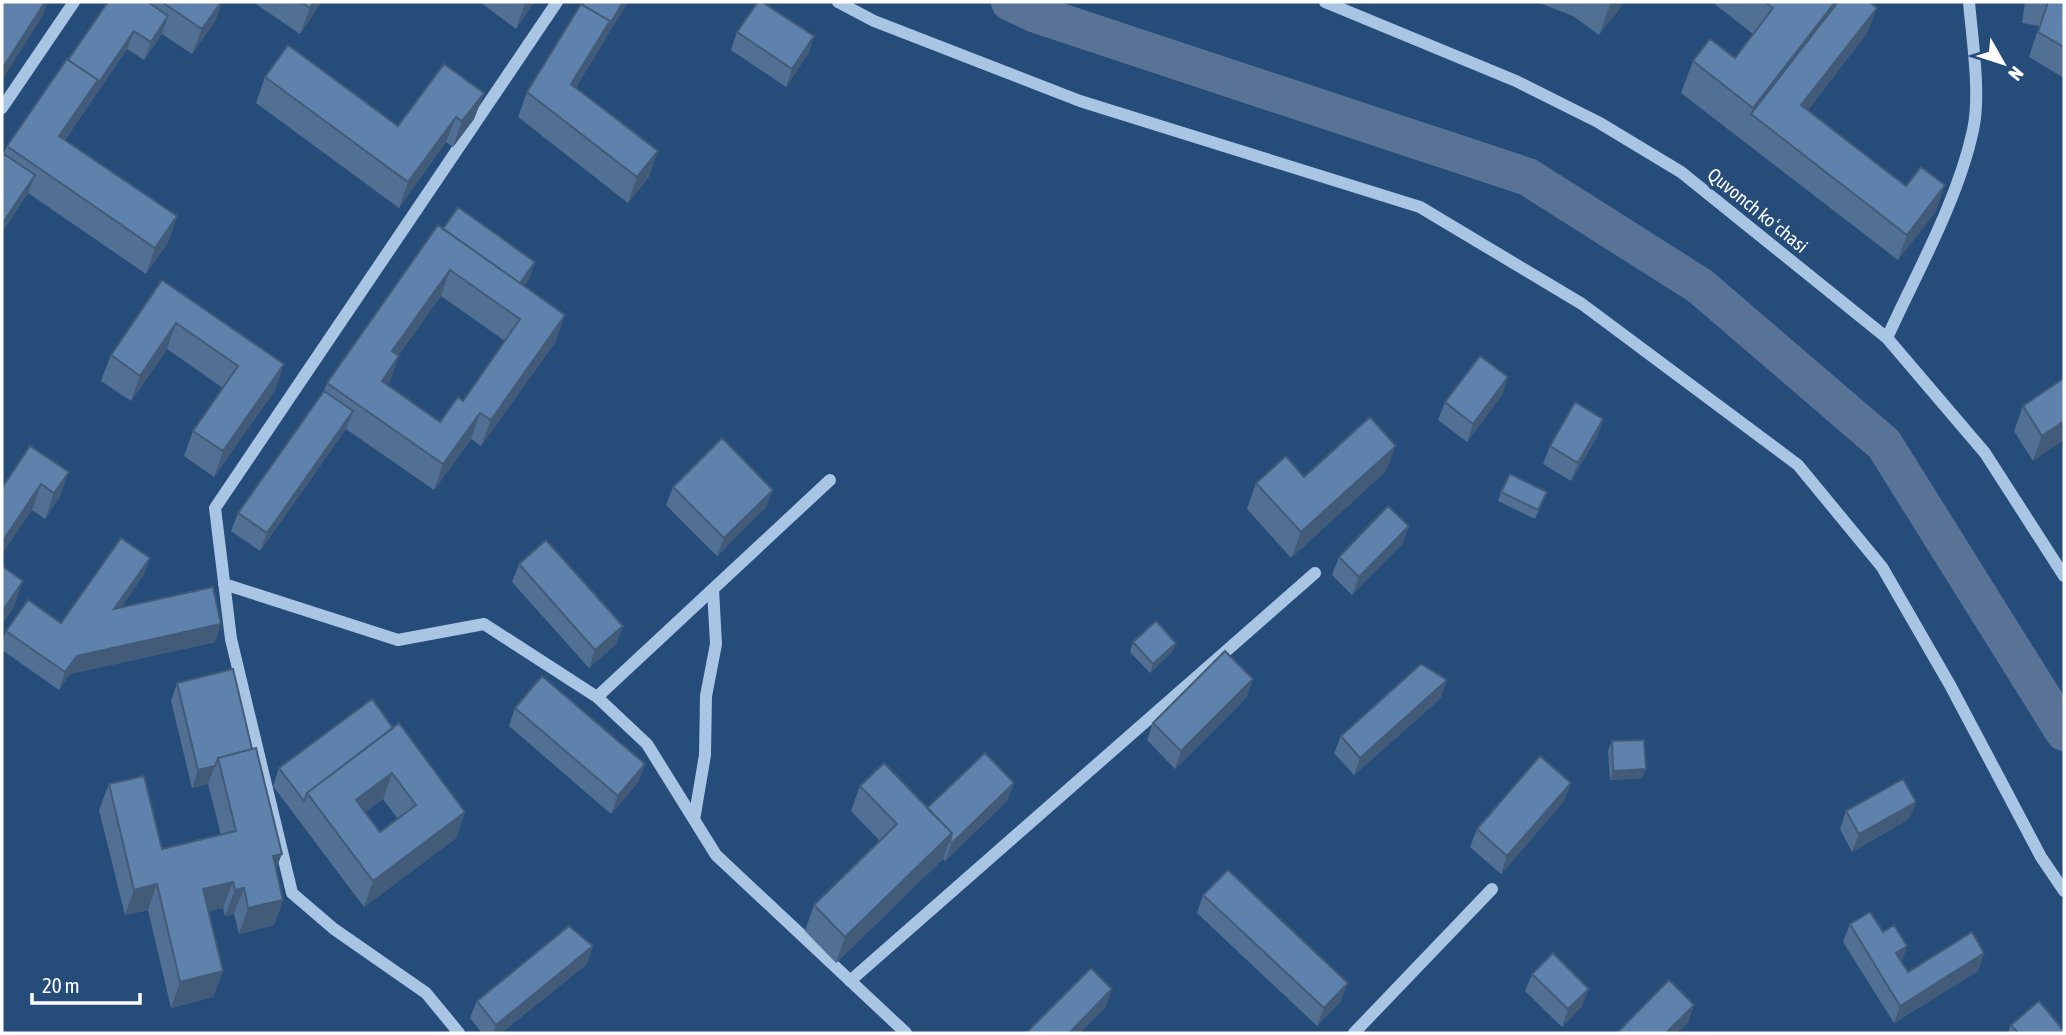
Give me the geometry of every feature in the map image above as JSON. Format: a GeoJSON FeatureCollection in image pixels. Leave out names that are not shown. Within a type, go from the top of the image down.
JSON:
{"type":"FeatureCollection","features":[{"type":"Feature","properties":{"kind":"street"},"geometry":{"type":"LineString","coordinates":[[2,108],[74,2]]}},
{"type":"Feature","properties":{"kind":"street"},"geometry":{"type":"LineString","coordinates":[[459,1033],[426,993],[334,929],[292,893],[231,639],[215,508],[557,2]]}},
{"type":"Feature","properties":{"kind":"street"},"geometry":{"type":"LineString","coordinates":[[838,2],[874,21],[1080,100],[1420,207],[1582,304],[1798,465],[1882,568],[1950,685],[2041,857],[2064,891]]}},
{"type":"Feature","properties":{"kind":"street","name":"Quvonch koʻchasi"},"geometry":{"type":"LineString","coordinates":[[1325,2],[1516,81],[1598,122],[1681,172],[1887,338],[1985,453],[2064,576]]}},
{"type":"Feature","properties":{"kind":"street"},"geometry":{"type":"LineString","coordinates":[[1887,338],[1946,209],[1973,129],[1974,57],[1969,2]]}},
{"type":"Feature","properties":{"kind":"street"},"geometry":{"type":"LineString","coordinates":[[597,697],[830,480]]}},
{"type":"Feature","properties":{"kind":"street"},"geometry":{"type":"LineString","coordinates":[[850,981],[1315,573]]}},
{"type":"Feature","properties":{"kind":"street"},"geometry":{"type":"LineString","coordinates":[[224,584],[398,640],[484,624],[597,697],[647,744],[716,855],[906,1033]]}},
{"type":"Feature","properties":{"kind":"street"},"geometry":{"type":"LineString","coordinates":[[694,820],[705,755],[706,696],[716,644],[713,589]]}},
{"type":"Feature","properties":{"kind":"street"},"geometry":{"type":"LineString","coordinates":[[1354,1033],[1492,889]]}},
{"type":"Feature","properties":{"kind":"building"},"geometry":{"type":"Polygon","coordinates":[[[2,2],[45,2],[2,69],[2,2]]]}},
{"type":"Feature","properties":{"kind":"building"},"geometry":{"type":"Polygon","coordinates":[[[108,2],[148,2],[168,16],[151,42],[134,31],[95,88],[98,80],[68,60],[108,2]]]}},
{"type":"Feature","properties":{"kind":"building"},"geometry":{"type":"Polygon","coordinates":[[[162,2],[221,2],[202,29],[162,2]]]}},
{"type":"Feature","properties":{"kind":"building"},"geometry":{"type":"Polygon","coordinates":[[[300,2],[314,2],[310,8],[300,2]]]}},
{"type":"Feature","properties":{"kind":"building"},"geometry":{"type":"Polygon","coordinates":[[[584,2],[623,2],[607,29],[610,21],[582,5],[584,2]]]}},
{"type":"Feature","properties":{"kind":"building"},"geometry":{"type":"Polygon","coordinates":[[[758,2],[814,36],[792,69],[737,32],[758,2]]]}},
{"type":"Feature","properties":{"kind":"building"},"geometry":{"type":"Polygon","coordinates":[[[1765,2],[1835,2],[1753,108],[1693,61],[1710,39],[1735,58],[1773,8],[1765,2]]]}},
{"type":"Feature","properties":{"kind":"building"},"geometry":{"type":"Polygon","coordinates":[[[1838,2],[1869,2],[1877,8],[1801,105],[1906,186],[1921,167],[1945,185],[1907,235],[1751,114],[1838,2]]]}},
{"type":"Feature","properties":{"kind":"building"},"geometry":{"type":"Polygon","coordinates":[[[2048,2],[2064,2],[2064,47],[2038,32],[2048,2]]]}},
{"type":"Feature","properties":{"kind":"building"},"geometry":{"type":"Polygon","coordinates":[[[581,4],[610,21],[571,84],[658,151],[637,177],[527,92],[581,4]]]}},
{"type":"Feature","properties":{"kind":"building"},"geometry":{"type":"Polygon","coordinates":[[[288,45],[398,126],[444,64],[484,93],[462,121],[456,117],[408,182],[265,77],[288,45]]]}},
{"type":"Feature","properties":{"kind":"building"},"geometry":{"type":"Polygon","coordinates":[[[67,59],[98,80],[59,136],[177,216],[155,248],[7,146],[67,59]]]}},
{"type":"Feature","properties":{"kind":"building"},"geometry":{"type":"Polygon","coordinates":[[[4,154],[35,175],[2,224],[2,157],[4,154]]]}},
{"type":"Feature","properties":{"kind":"building"},"geometry":{"type":"Polygon","coordinates":[[[458,207],[535,262],[520,283],[443,229],[458,207]]]}},
{"type":"Feature","properties":{"kind":"building"},"geometry":{"type":"Polygon","coordinates":[[[438,225],[565,315],[491,420],[480,413],[443,464],[327,383],[438,225]],[[450,270],[392,351],[399,356],[382,381],[440,422],[458,397],[463,401],[520,319],[450,270]]]}},
{"type":"Feature","properties":{"kind":"building"},"geometry":{"type":"Polygon","coordinates":[[[162,280],[284,364],[223,451],[193,431],[238,366],[176,323],[140,376],[111,355],[162,280]]]}},
{"type":"Feature","properties":{"kind":"building"},"geometry":{"type":"Polygon","coordinates":[[[1480,356],[1508,377],[1473,424],[1445,402],[1480,356]]]}},
{"type":"Feature","properties":{"kind":"building"},"geometry":{"type":"Polygon","coordinates":[[[2064,378],[2064,421],[2042,436],[2023,406],[2064,378]]]}},
{"type":"Feature","properties":{"kind":"building"},"geometry":{"type":"Polygon","coordinates":[[[324,391],[353,411],[267,533],[238,513],[324,391]]]}},
{"type":"Feature","properties":{"kind":"building"},"geometry":{"type":"Polygon","coordinates":[[[1575,402],[1603,419],[1578,463],[1550,446],[1575,402]]]}},
{"type":"Feature","properties":{"kind":"building"},"geometry":{"type":"Polygon","coordinates":[[[1370,417],[1396,446],[1301,532],[1256,483],[1286,456],[1304,477],[1370,417]]]}},
{"type":"Feature","properties":{"kind":"building"},"geometry":{"type":"Polygon","coordinates":[[[722,438],[773,490],[724,538],[673,487],[722,438]]]}},
{"type":"Feature","properties":{"kind":"building"},"geometry":{"type":"Polygon","coordinates":[[[30,446],[69,472],[54,493],[41,484],[2,542],[2,488],[30,446]]]}},
{"type":"Feature","properties":{"kind":"building"},"geometry":{"type":"Polygon","coordinates":[[[1510,474],[1547,492],[1538,510],[1501,492],[1510,474]]]}},
{"type":"Feature","properties":{"kind":"building"},"geometry":{"type":"Polygon","coordinates":[[[1388,506],[1409,526],[1359,577],[1339,557],[1388,506]]]}},
{"type":"Feature","properties":{"kind":"building"},"geometry":{"type":"Polygon","coordinates":[[[121,538],[150,558],[114,609],[213,587],[221,624],[77,656],[65,672],[6,631],[28,600],[61,623],[121,538]]]}},
{"type":"Feature","properties":{"kind":"building"},"geometry":{"type":"Polygon","coordinates":[[[546,540],[623,626],[595,650],[519,564],[546,540]]]}},
{"type":"Feature","properties":{"kind":"building"},"geometry":{"type":"Polygon","coordinates":[[[2,566],[23,581],[4,609],[2,608],[2,566]]]}},
{"type":"Feature","properties":{"kind":"building"},"geometry":{"type":"Polygon","coordinates":[[[1156,621],[1176,643],[1153,664],[1133,642],[1156,621]]]}},
{"type":"Feature","properties":{"kind":"building"},"geometry":{"type":"Polygon","coordinates":[[[1225,651],[1253,679],[1181,751],[1153,723],[1225,651]]]}},
{"type":"Feature","properties":{"kind":"building"},"geometry":{"type":"Polygon","coordinates":[[[1421,664],[1447,680],[1360,758],[1341,736],[1421,664]]]}},
{"type":"Feature","properties":{"kind":"building"},"geometry":{"type":"Polygon","coordinates":[[[233,669],[252,749],[218,758],[215,766],[198,770],[177,683],[233,669]]]}},
{"type":"Feature","properties":{"kind":"building"},"geometry":{"type":"Polygon","coordinates":[[[542,676],[645,764],[618,796],[515,708],[542,676]]]}},
{"type":"Feature","properties":{"kind":"building"},"geometry":{"type":"Polygon","coordinates":[[[372,699],[393,728],[307,793],[304,801],[279,768],[372,699]]]}},
{"type":"Feature","properties":{"kind":"building"},"geometry":{"type":"Polygon","coordinates":[[[399,723],[465,812],[373,881],[307,793],[399,723]],[[392,773],[356,800],[380,832],[416,805],[392,773]]]}},
{"type":"Feature","properties":{"kind":"building"},"geometry":{"type":"Polygon","coordinates":[[[1644,740],[1646,769],[1613,771],[1612,741],[1644,740]]]}},
{"type":"Feature","properties":{"kind":"building"},"geometry":{"type":"Polygon","coordinates":[[[256,748],[282,854],[273,856],[283,900],[248,908],[244,888],[235,890],[233,882],[203,889],[223,971],[180,982],[157,884],[134,890],[109,784],[144,776],[162,849],[236,831],[218,758],[256,748]]]}},
{"type":"Feature","properties":{"kind":"building"},"geometry":{"type":"Polygon","coordinates":[[[985,753],[1014,783],[952,843],[952,833],[927,808],[985,753]]]}},
{"type":"Feature","properties":{"kind":"building"},"geometry":{"type":"Polygon","coordinates":[[[1540,756],[1571,783],[1507,856],[1477,829],[1540,756]]]}},
{"type":"Feature","properties":{"kind":"building"},"geometry":{"type":"Polygon","coordinates":[[[884,763],[952,833],[845,937],[814,905],[897,824],[860,786],[884,763]]]}},
{"type":"Feature","properties":{"kind":"building"},"geometry":{"type":"Polygon","coordinates":[[[1903,779],[1916,802],[1859,834],[1846,811],[1903,779]]]}},
{"type":"Feature","properties":{"kind":"building"},"geometry":{"type":"Polygon","coordinates":[[[1228,870],[1348,983],[1324,1008],[1203,895],[1228,870]]]}},
{"type":"Feature","properties":{"kind":"building"},"geometry":{"type":"Polygon","coordinates":[[[1870,912],[1883,932],[1894,925],[1907,946],[1896,953],[1908,972],[1972,932],[1984,953],[1900,1006],[1850,924],[1870,912]]]}},
{"type":"Feature","properties":{"kind":"building"},"geometry":{"type":"Polygon","coordinates":[[[569,926],[593,946],[496,1025],[477,1001],[569,926]]]}},
{"type":"Feature","properties":{"kind":"building"},"geometry":{"type":"Polygon","coordinates":[[[1553,953],[1589,989],[1568,1009],[1532,974],[1553,953]]]}},
{"type":"Feature","properties":{"kind":"building"},"geometry":{"type":"Polygon","coordinates":[[[1091,968],[1112,989],[1069,1033],[1026,1033],[1091,968]]]}},
{"type":"Feature","properties":{"kind":"building"},"geometry":{"type":"Polygon","coordinates":[[[1669,980],[1694,1005],[1666,1033],[1617,1033],[1669,980]]]}},
{"type":"Feature","properties":{"kind":"building"},"geometry":{"type":"Polygon","coordinates":[[[2039,1001],[2064,1033],[2018,1033],[2011,1025],[2039,1001]]]}},
{"type":"Feature","properties":{"kind":"waterway"},"geometry":{"type":"LineString","coordinates":[[1010,2],[1036,14],[1528,177],[1700,286],[1884,444],[2064,732]]}}]}
